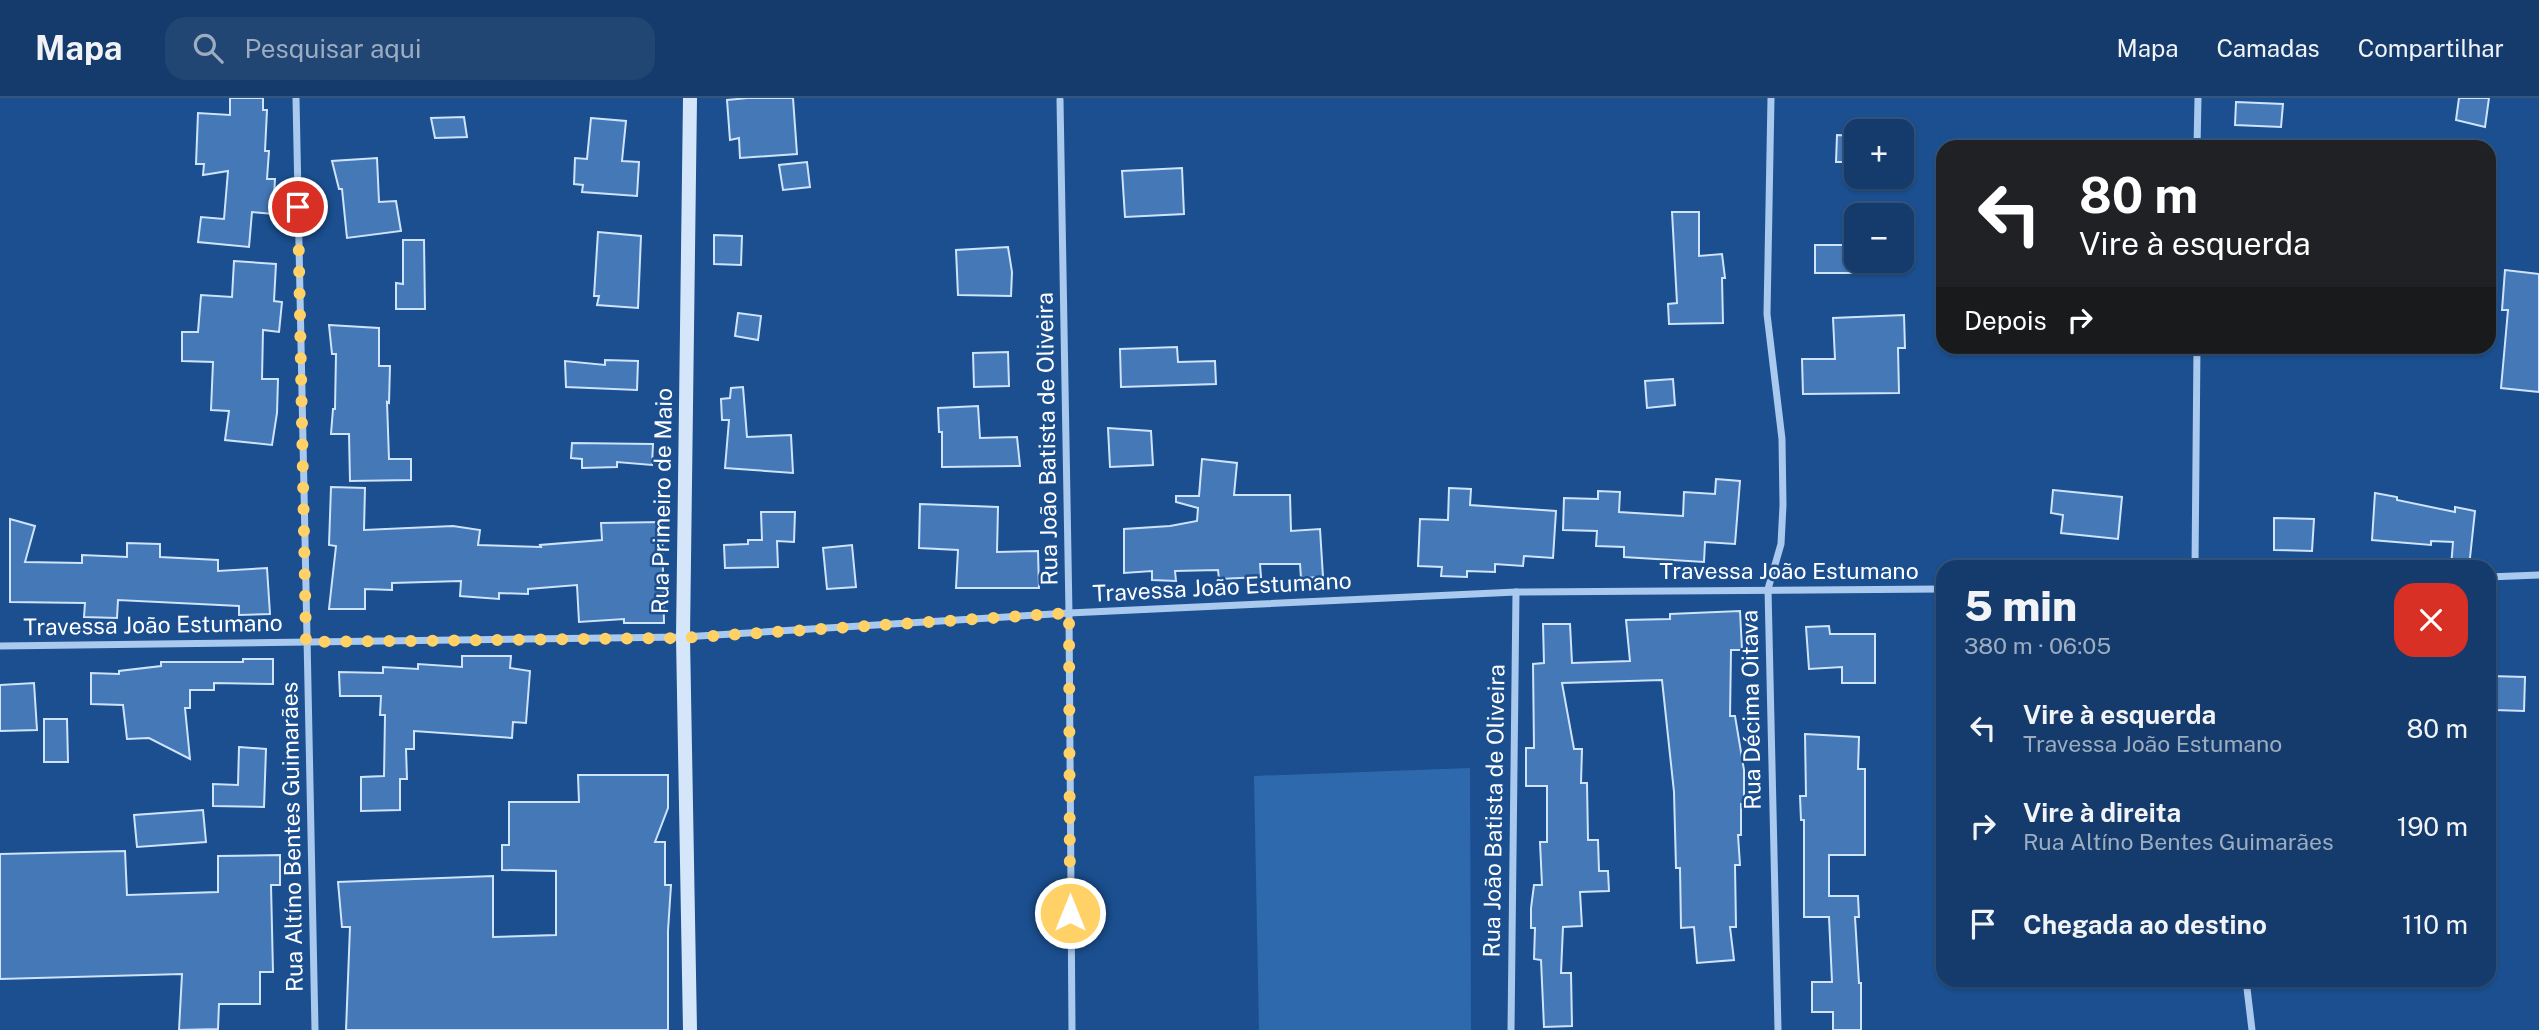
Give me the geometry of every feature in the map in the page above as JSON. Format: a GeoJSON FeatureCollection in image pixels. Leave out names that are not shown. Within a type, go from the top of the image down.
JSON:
{"type":"FeatureCollection","features":[{"type":"Feature","properties":{"kind":"street","name":"Rua Altíno Bentes Guimarães"},"geometry":{"type":"LineString","coordinates":[[296,98],[316,1030]]}},
{"type":"Feature","properties":{"kind":"street","name":"Rua Primeiro de Maio"},"geometry":{"type":"LineString","coordinates":[[690,98],[682,638],[690,1030]]}},
{"type":"Feature","properties":{"kind":"street","name":"Rua Décima Oitava"},"geometry":{"type":"LineString","coordinates":[[1771,98],[1767,314],[1782,439],[1783,505],[1781,544],[1768,589],[1778,1030]]}},
{"type":"Feature","properties":{"kind":"street"},"geometry":{"type":"LineString","coordinates":[[2197,140],[2198,98]]}},
{"type":"Feature","properties":{"kind":"street","name":"Rua João Batista de Oliveira"},"geometry":{"type":"LineString","coordinates":[[1060,100],[1069,613],[1072,1030]]}},
{"type":"Feature","properties":{"kind":"street"},"geometry":{"type":"LineString","coordinates":[[2196,560],[2197,354]]}},
{"type":"Feature","properties":{"kind":"street"},"geometry":{"type":"LineString","coordinates":[[2496,577],[2539,575]]}},
{"type":"Feature","properties":{"kind":"street","name":"Travessa João Estumano"},"geometry":{"type":"LineString","coordinates":[[0,646],[682,638],[1069,613],[1516,592],[1936,589]]}},
{"type":"Feature","properties":{"kind":"street","name":"Rua João Batista de Oliveira"},"geometry":{"type":"LineString","coordinates":[[1511,1030],[1516,592]]}},
{"type":"Feature","properties":{"kind":"street"},"geometry":{"type":"LineString","coordinates":[[2247,987],[2252,1030]]}},
{"type":"Feature","properties":{"kind":"shaded area"},"geometry":{"type":"Polygon","coordinates":[[[1470,768],[1471,1030],[1259,1030],[1254,776],[1470,768]]]}},
{"type":"Feature","properties":{"kind":"building"},"geometry":{"type":"Polygon","coordinates":[[[230,98],[263,98],[263,110],[267,110],[265,151],[269,151],[267,179],[275,179],[273,214],[252,212],[249,247],[198,242],[201,217],[224,219],[228,171],[203,175],[204,164],[196,164],[198,113],[230,115],[230,98]]]}},
{"type":"Feature","properties":{"kind":"building"},"geometry":{"type":"Polygon","coordinates":[[[793,98],[797,154],[740,158],[739,138],[730,140],[727,100],[793,98]]]}},
{"type":"Feature","properties":{"kind":"building"},"geometry":{"type":"Polygon","coordinates":[[[2459,98],[2489,98],[2485,127],[2456,120],[2459,98]]]}},
{"type":"Feature","properties":{"kind":"building"},"geometry":{"type":"Polygon","coordinates":[[[2236,102],[2283,104],[2281,127],[2235,125],[2236,102]]]}},
{"type":"Feature","properties":{"kind":"building"},"geometry":{"type":"Polygon","coordinates":[[[464,117],[467,137],[435,138],[431,118],[464,117]]]}},
{"type":"Feature","properties":{"kind":"building"},"geometry":{"type":"Polygon","coordinates":[[[591,118],[626,121],[622,161],[639,162],[637,196],[582,192],[583,185],[574,184],[575,158],[587,159],[591,118]]]}},
{"type":"Feature","properties":{"kind":"building"},"geometry":{"type":"Polygon","coordinates":[[[1837,135],[1844,135],[1844,162],[1836,162],[1837,135]]]}},
{"type":"Feature","properties":{"kind":"building"},"geometry":{"type":"Polygon","coordinates":[[[377,158],[379,202],[396,201],[401,231],[347,238],[342,189],[339,189],[332,161],[377,158]]]}},
{"type":"Feature","properties":{"kind":"building"},"geometry":{"type":"Polygon","coordinates":[[[807,162],[810,187],[783,190],[779,165],[807,162]]]}},
{"type":"Feature","properties":{"kind":"building"},"geometry":{"type":"Polygon","coordinates":[[[1182,168],[1184,214],[1125,217],[1122,171],[1182,168]]]}},
{"type":"Feature","properties":{"kind":"building"},"geometry":{"type":"Polygon","coordinates":[[[1672,212],[1699,212],[1699,256],[1722,254],[1725,278],[1722,278],[1723,323],[1669,324],[1668,304],[1677,303],[1672,212]]]}},
{"type":"Feature","properties":{"kind":"building"},"geometry":{"type":"Polygon","coordinates":[[[598,232],[641,236],[638,308],[597,305],[599,296],[594,296],[598,232]]]}},
{"type":"Feature","properties":{"kind":"building"},"geometry":{"type":"Polygon","coordinates":[[[714,235],[742,236],[741,265],[714,264],[714,235]]]}},
{"type":"Feature","properties":{"kind":"building"},"geometry":{"type":"Polygon","coordinates":[[[403,240],[424,240],[425,309],[396,309],[396,283],[403,284],[403,240]]]}},
{"type":"Feature","properties":{"kind":"building"},"geometry":{"type":"Polygon","coordinates":[[[1815,245],[1844,245],[1844,273],[1815,273],[1815,245]]]}},
{"type":"Feature","properties":{"kind":"building"},"geometry":{"type":"Polygon","coordinates":[[[1008,247],[1012,272],[1011,296],[958,295],[956,250],[1008,247]]]}},
{"type":"Feature","properties":{"kind":"building"},"geometry":{"type":"Polygon","coordinates":[[[234,261],[276,264],[274,301],[282,302],[279,332],[263,330],[262,379],[278,379],[272,445],[225,440],[229,411],[211,410],[213,362],[182,361],[182,332],[198,332],[201,295],[232,297],[234,261]]]}},
{"type":"Feature","properties":{"kind":"building"},"geometry":{"type":"Polygon","coordinates":[[[2505,270],[2539,274],[2539,392],[2501,388],[2508,310],[2502,310],[2505,270]]]}},
{"type":"Feature","properties":{"kind":"building"},"geometry":{"type":"Polygon","coordinates":[[[738,313],[761,316],[758,340],[735,336],[738,313]]]}},
{"type":"Feature","properties":{"kind":"building"},"geometry":{"type":"Polygon","coordinates":[[[1904,315],[1905,348],[1898,348],[1899,393],[1803,394],[1802,359],[1835,359],[1833,318],[1904,315]]]}},
{"type":"Feature","properties":{"kind":"building"},"geometry":{"type":"Polygon","coordinates":[[[329,325],[379,328],[379,366],[390,366],[389,403],[387,402],[389,459],[411,459],[411,480],[350,481],[349,434],[331,434],[335,409],[336,354],[332,354],[329,325]]]}},
{"type":"Feature","properties":{"kind":"building"},"geometry":{"type":"Polygon","coordinates":[[[1177,347],[1178,362],[1215,361],[1216,384],[1121,387],[1120,349],[1177,347]]]}},
{"type":"Feature","properties":{"kind":"building"},"geometry":{"type":"Polygon","coordinates":[[[1008,352],[1009,386],[974,387],[973,353],[1008,352]]]}},
{"type":"Feature","properties":{"kind":"building"},"geometry":{"type":"Polygon","coordinates":[[[605,360],[638,361],[637,390],[566,387],[565,361],[605,365],[605,360]]]}},
{"type":"Feature","properties":{"kind":"building"},"geometry":{"type":"Polygon","coordinates":[[[1673,379],[1675,405],[1647,408],[1645,381],[1673,379]]]}},
{"type":"Feature","properties":{"kind":"building"},"geometry":{"type":"Polygon","coordinates":[[[743,387],[747,437],[791,435],[793,473],[725,468],[729,420],[722,420],[721,399],[730,398],[731,388],[743,387]]]}},
{"type":"Feature","properties":{"kind":"building"},"geometry":{"type":"Polygon","coordinates":[[[978,406],[980,438],[1017,437],[1020,466],[942,467],[942,432],[939,432],[938,408],[978,406]]]}},
{"type":"Feature","properties":{"kind":"building"},"geometry":{"type":"Polygon","coordinates":[[[1108,428],[1151,431],[1153,465],[1110,467],[1108,428]]]}},
{"type":"Feature","properties":{"kind":"building"},"geometry":{"type":"Polygon","coordinates":[[[572,443],[653,444],[652,465],[617,462],[617,467],[582,468],[582,459],[571,458],[572,443]]]}},
{"type":"Feature","properties":{"kind":"building"},"geometry":{"type":"Polygon","coordinates":[[[1202,459],[1237,463],[1234,495],[1290,495],[1291,531],[1320,529],[1323,577],[1301,578],[1300,564],[1260,564],[1261,577],[1219,579],[1218,570],[1175,571],[1176,581],[1152,580],[1152,571],[1124,573],[1124,529],[1197,521],[1198,508],[1176,502],[1176,496],[1199,496],[1202,459]]]}},
{"type":"Feature","properties":{"kind":"building"},"geometry":{"type":"Polygon","coordinates":[[[1716,479],[1740,481],[1735,544],[1705,542],[1704,562],[1624,557],[1624,547],[1596,546],[1597,531],[1563,530],[1564,498],[1598,499],[1598,491],[1620,492],[1619,512],[1683,516],[1684,492],[1715,494],[1716,479]]]}},
{"type":"Feature","properties":{"kind":"building"},"geometry":{"type":"Polygon","coordinates":[[[331,487],[365,488],[364,530],[453,526],[480,530],[478,545],[541,547],[540,545],[602,540],[601,523],[662,522],[664,623],[624,623],[624,619],[579,622],[577,585],[528,589],[528,594],[499,593],[499,599],[460,596],[461,581],[392,583],[392,590],[365,589],[365,609],[329,609],[336,546],[329,545],[331,487]]]}},
{"type":"Feature","properties":{"kind":"building"},"geometry":{"type":"Polygon","coordinates":[[[1449,488],[1471,489],[1470,505],[1556,511],[1553,558],[1524,556],[1523,566],[1495,564],[1495,572],[1467,571],[1467,577],[1441,576],[1442,567],[1418,566],[1420,519],[1448,520],[1449,488]]]}},
{"type":"Feature","properties":{"kind":"building"},"geometry":{"type":"Polygon","coordinates":[[[2053,490],[2122,497],[2118,539],[2061,533],[2063,515],[2051,513],[2053,490]]]}},
{"type":"Feature","properties":{"kind":"building"},"geometry":{"type":"Polygon","coordinates":[[[2375,493],[2455,512],[2455,507],[2475,511],[2470,560],[2452,560],[2453,542],[2431,541],[2431,545],[2372,540],[2375,493]]]}},
{"type":"Feature","properties":{"kind":"building"},"geometry":{"type":"Polygon","coordinates":[[[920,504],[998,507],[997,552],[1038,551],[1039,588],[956,588],[958,550],[919,548],[920,504]]]}},
{"type":"Feature","properties":{"kind":"building"},"geometry":{"type":"Polygon","coordinates":[[[761,512],[795,512],[794,542],[777,541],[778,567],[725,568],[724,545],[748,544],[748,540],[762,540],[761,512]]]}},
{"type":"Feature","properties":{"kind":"building"},"geometry":{"type":"Polygon","coordinates":[[[2274,518],[2314,519],[2312,551],[2274,550],[2274,518]]]}},
{"type":"Feature","properties":{"kind":"building"},"geometry":{"type":"Polygon","coordinates":[[[10,519],[35,526],[25,562],[82,563],[82,555],[127,557],[127,543],[160,544],[160,557],[218,560],[218,571],[267,568],[270,614],[239,615],[239,606],[118,600],[117,618],[84,617],[85,603],[10,602],[10,519]]]}},
{"type":"Feature","properties":{"kind":"building"},"geometry":{"type":"Polygon","coordinates":[[[852,545],[856,587],[827,589],[823,548],[852,545]]]}},
{"type":"Feature","properties":{"kind":"building"},"geometry":{"type":"Polygon","coordinates":[[[1740,611],[1742,650],[1731,650],[1730,716],[1735,716],[1744,770],[1744,804],[1741,804],[1741,835],[1738,835],[1740,865],[1735,865],[1736,927],[1730,927],[1734,960],[1697,963],[1694,927],[1681,928],[1680,868],[1676,868],[1674,792],[1662,680],[1562,683],[1574,749],[1582,749],[1581,783],[1587,783],[1588,840],[1598,840],[1599,871],[1608,871],[1609,891],[1580,892],[1582,926],[1563,927],[1561,973],[1571,973],[1572,1026],[1544,1027],[1541,960],[1534,959],[1535,928],[1531,928],[1531,908],[1534,885],[1542,885],[1540,842],[1547,842],[1547,786],[1526,786],[1526,748],[1534,748],[1533,664],[1544,663],[1543,624],[1570,624],[1572,663],[1630,661],[1626,620],[1670,619],[1670,614],[1740,611]]]}},
{"type":"Feature","properties":{"kind":"building"},"geometry":{"type":"Polygon","coordinates":[[[1829,626],[1830,634],[1875,634],[1875,683],[1842,683],[1842,667],[1809,669],[1806,627],[1829,626]]]}},
{"type":"Feature","properties":{"kind":"building"},"geometry":{"type":"Polygon","coordinates":[[[462,656],[511,656],[510,668],[530,671],[526,723],[513,722],[512,738],[414,731],[414,749],[406,749],[407,779],[400,779],[400,810],[361,811],[361,777],[384,776],[385,715],[380,715],[381,696],[340,696],[339,672],[383,673],[383,667],[418,669],[418,664],[462,667],[462,656]]]}},
{"type":"Feature","properties":{"kind":"building"},"geometry":{"type":"Polygon","coordinates":[[[243,659],[273,659],[273,684],[214,683],[214,690],[190,690],[190,708],[185,708],[190,759],[149,738],[127,739],[123,705],[91,704],[91,673],[119,674],[119,671],[161,666],[161,662],[243,662],[243,659]]]}},
{"type":"Feature","properties":{"kind":"building"},"geometry":{"type":"Polygon","coordinates":[[[2496,676],[2525,677],[2524,711],[2496,710],[2496,676]]]}},
{"type":"Feature","properties":{"kind":"building"},"geometry":{"type":"Polygon","coordinates":[[[34,683],[37,730],[0,731],[0,685],[34,683]]]}},
{"type":"Feature","properties":{"kind":"building"},"geometry":{"type":"Polygon","coordinates":[[[44,719],[67,719],[68,762],[44,762],[44,719]]]}},
{"type":"Feature","properties":{"kind":"building"},"geometry":{"type":"Polygon","coordinates":[[[1805,734],[1859,737],[1858,769],[1865,769],[1865,855],[1829,855],[1829,896],[1858,896],[1859,917],[1855,917],[1861,983],[1861,1030],[1833,1030],[1833,1012],[1812,1012],[1812,982],[1832,982],[1829,917],[1804,917],[1804,820],[1801,820],[1800,796],[1806,796],[1805,734]]]}},
{"type":"Feature","properties":{"kind":"building"},"geometry":{"type":"Polygon","coordinates":[[[239,747],[266,749],[264,807],[213,806],[213,784],[238,785],[239,747]]]}},
{"type":"Feature","properties":{"kind":"building"},"geometry":{"type":"Polygon","coordinates":[[[578,775],[668,775],[668,808],[655,842],[665,842],[665,885],[671,885],[668,1030],[346,1030],[350,927],[342,927],[338,882],[493,876],[493,937],[556,935],[556,871],[502,870],[502,845],[509,845],[509,802],[579,802],[578,775]]]}},
{"type":"Feature","properties":{"kind":"building"},"geometry":{"type":"Polygon","coordinates":[[[203,810],[206,842],[137,847],[134,815],[203,810]]]}},
{"type":"Feature","properties":{"kind":"building"},"geometry":{"type":"Polygon","coordinates":[[[125,851],[127,895],[218,892],[218,856],[280,855],[280,885],[271,885],[273,972],[260,972],[260,1004],[219,1004],[218,1029],[179,1030],[182,974],[0,979],[0,854],[125,851]]]}},
{"type":"Feature","properties":{"kind":"route"},"geometry":{"type":"LineString","coordinates":[[298,207],[306,642],[682,638],[1069,613],[1070,913]]}}]}
